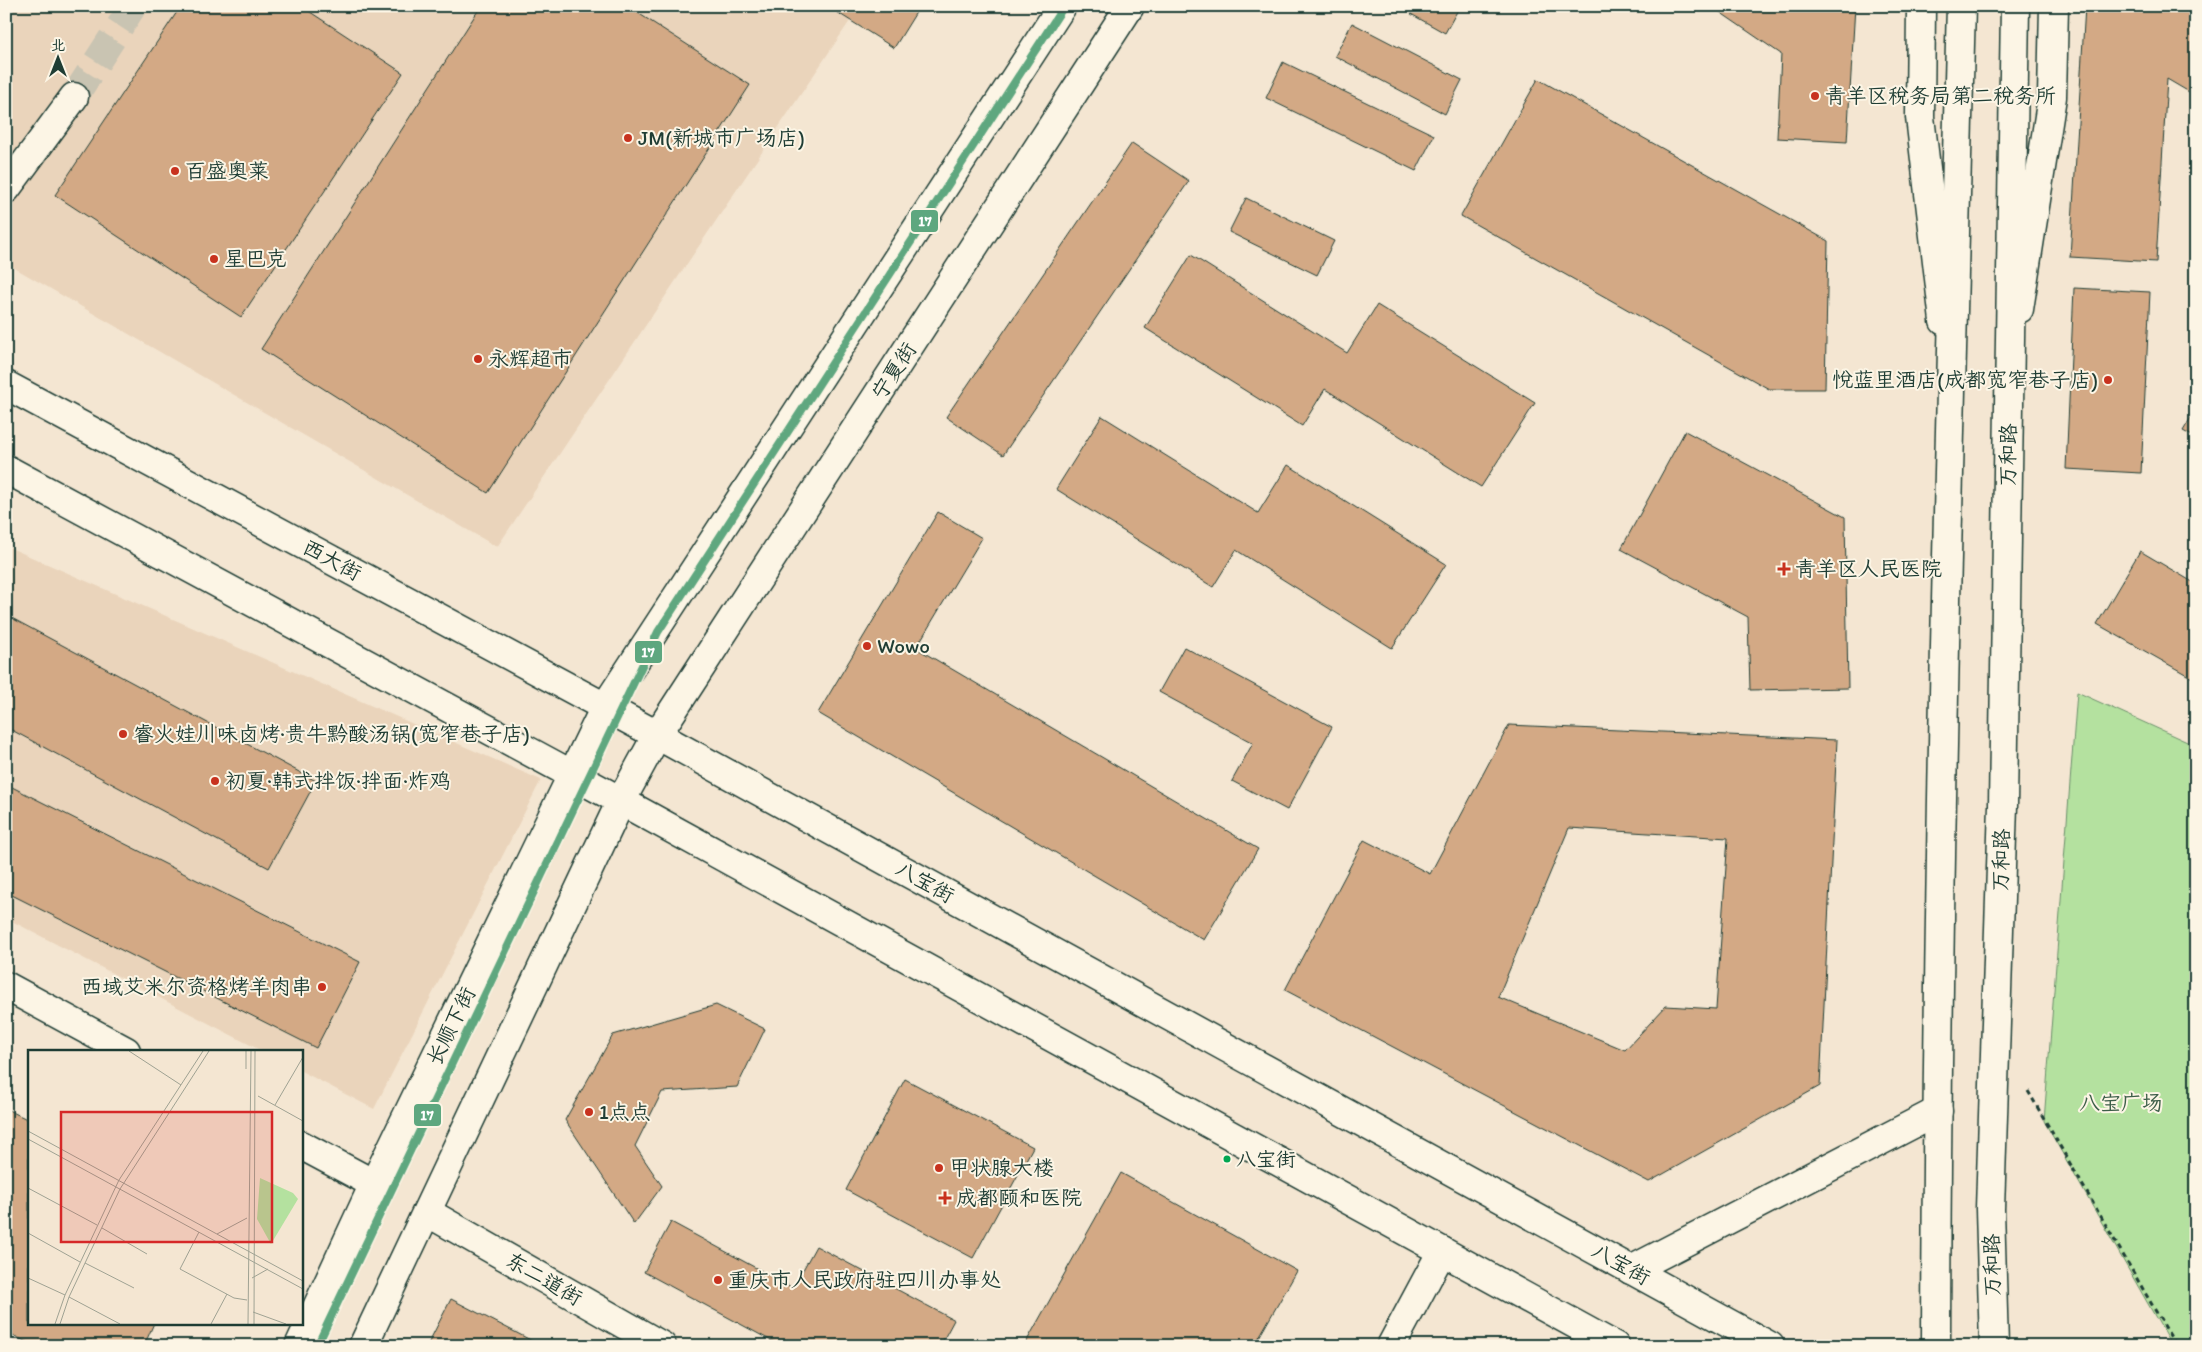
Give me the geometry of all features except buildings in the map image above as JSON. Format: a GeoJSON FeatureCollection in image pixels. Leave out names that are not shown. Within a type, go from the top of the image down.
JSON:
{"type":"FeatureCollection","features":[{"type":"Feature","properties":{"kind":"main road"},"geometry":{"type":"LineString","coordinates":[[605,707],[1062,6]]}},
{"type":"Feature","properties":{"kind":"main road","name":"宁夏街"},"geometry":{"type":"LineString","coordinates":[[657,735],[1130,6]]}},
{"type":"Feature","properties":{"kind":"main road"},"geometry":{"type":"LineString","coordinates":[[1921,6],[1920,117],[1951,377]]}},
{"type":"Feature","properties":{"kind":"main road"},"geometry":{"type":"LineString","coordinates":[[1936,1346],[1938,1111],[1951,377],[1961,6]]}},
{"type":"Feature","properties":{"kind":"main road","name":"万和路"},"geometry":{"type":"LineString","coordinates":[[1994,1346],[1990,1208],[2003,805],[2015,6]]}},
{"type":"Feature","properties":{"kind":"main road","name":"万和路"},"geometry":{"type":"LineString","coordinates":[[2009,375],[2052,97],[2054,6]]}},
{"type":"Feature","properties":{"kind":"main road"},"geometry":{"type":"LineString","coordinates":[[6,189],[74,97]]}},
{"type":"Feature","properties":{"kind":"main road","name":"西大街"},"geometry":{"type":"LineString","coordinates":[[6,385],[657,735]]}},
{"type":"Feature","properties":{"kind":"main road"},"geometry":{"type":"LineString","coordinates":[[6,470],[621,801],[1615,1346]]}},
{"type":"Feature","properties":{"kind":"main road","name":"长顺下街"},"geometry":{"type":"LineString","coordinates":[[299,1346],[374,1184],[605,707]]}},
{"type":"Feature","properties":{"kind":"main road"},"geometry":{"type":"LineString","coordinates":[[363,1346],[621,801],[657,735]]}},
{"type":"Feature","properties":{"kind":"main road","name":"八宝街"},"geometry":{"type":"LineString","coordinates":[[657,735],[1770,1346]]}},
{"type":"Feature","properties":{"kind":"main road"},"geometry":{"type":"LineString","coordinates":[[6,986],[124,1050]]}},
{"type":"Feature","properties":{"kind":"main road"},"geometry":{"type":"LineString","coordinates":[[1631,1270],[1938,1111]]}},
{"type":"Feature","properties":{"kind":"main road"},"geometry":{"type":"LineString","coordinates":[[302,1145],[374,1184]]}},
{"type":"Feature","properties":{"kind":"main road","name":"东二道街"},"geometry":{"type":"LineString","coordinates":[[426,1212],[662,1346]]}},
{"type":"Feature","properties":{"kind":"main road"},"geometry":{"type":"LineString","coordinates":[[1391,1346],[1442,1251]]}},
{"type":"Feature","properties":{"kind":"path"},"geometry":{"type":"LineString","coordinates":[[2026,1087],[2176,1346]]}},
{"type":"Feature","properties":{"kind":"shaded area"},"geometry":{"type":"Polygon","coordinates":[[[6,6],[860,6],[497,547],[6,263],[6,6]]]}},
{"type":"Feature","properties":{"kind":"shaded area"},"geometry":{"type":"Polygon","coordinates":[[[6,546],[541,780],[374,1109],[302,1072],[302,1050],[260,1050],[6,918],[6,546]]]}},
{"type":"Feature","properties":{"kind":"green space","name":"八宝广场"},"geometry":{"type":"Polygon","coordinates":[[[2077,692],[2196,746],[2196,1346],[2172,1346],[2044,1121],[2077,692]]]}},
{"type":"Feature","properties":{"kind":"tunnel"},"geometry":{"type":"LineString","coordinates":[[74,97],[133,6]]}},
{"type":"Feature","properties":{"kind":"transit line","name":"17"},"geometry":{"type":"LineString","coordinates":[[317,1346],[658,632],[1064,6]]}},
{"type":"Feature","properties":{"kind":"place","name":"青羊区税务局第二税务所"},"geometry":{"type":"Point","coordinates":[1815,96]}},
{"type":"Feature","properties":{"kind":"place","name":"JM(新城市广场店)"},"geometry":{"type":"Point","coordinates":[628,138]}},
{"type":"Feature","properties":{"kind":"place","name":"百盛奥莱"},"geometry":{"type":"Point","coordinates":[175,171]}},
{"type":"Feature","properties":{"kind":"place","name":"星巴克"},"geometry":{"type":"Point","coordinates":[214,259]}},
{"type":"Feature","properties":{"kind":"place","name":"永辉超市"},"geometry":{"type":"Point","coordinates":[478,359]}},
{"type":"Feature","properties":{"kind":"place","name":"悦蓝里酒店(成都宽窄巷子店)"},"geometry":{"type":"Point","coordinates":[2108,380]}},
{"type":"Feature","properties":{"kind":"place","name":"青羊区人民医院"},"geometry":{"type":"Point","coordinates":[1784,569]}},
{"type":"Feature","properties":{"kind":"place","name":"Wowo"},"geometry":{"type":"Point","coordinates":[867,646]}},
{"type":"Feature","properties":{"kind":"place","name":"睿火娃川味卤烤·贵牛黔酸汤锅(宽窄巷子店)"},"geometry":{"type":"Point","coordinates":[123,734]}},
{"type":"Feature","properties":{"kind":"place","name":"初夏·韩式拌饭·拌面·炸鸡"},"geometry":{"type":"Point","coordinates":[215,781]}},
{"type":"Feature","properties":{"kind":"place","name":"西域艾米尔资格烤羊肉串"},"geometry":{"type":"Point","coordinates":[322,987]}},
{"type":"Feature","properties":{"kind":"place","name":"1点点"},"geometry":{"type":"Point","coordinates":[589,1112]}},
{"type":"Feature","properties":{"kind":"place","name":"八宝街"},"geometry":{"type":"Point","coordinates":[1227,1159]}},
{"type":"Feature","properties":{"kind":"place","name":"甲状腺大楼"},"geometry":{"type":"Point","coordinates":[939,1168]}},
{"type":"Feature","properties":{"kind":"place","name":"成都颐和医院"},"geometry":{"type":"Point","coordinates":[945,1198]}},
{"type":"Feature","properties":{"kind":"place","name":"重庆市人民政府驻四川办事处"},"geometry":{"type":"Point","coordinates":[718,1280]}}]}
